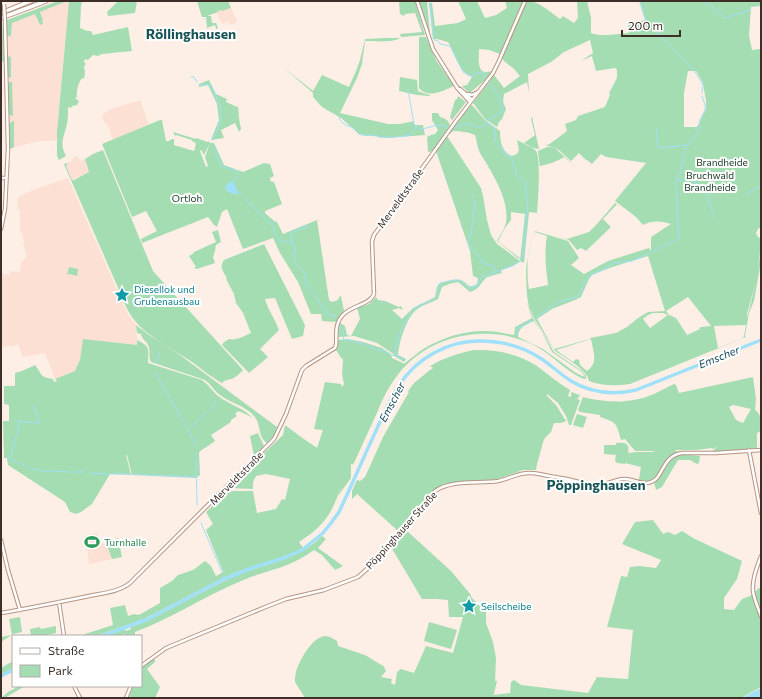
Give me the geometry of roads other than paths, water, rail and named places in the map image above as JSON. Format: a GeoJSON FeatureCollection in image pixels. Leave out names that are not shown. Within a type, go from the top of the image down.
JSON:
{"type":"FeatureCollection","features":[{"type":"Feature","properties":{"kind":"highway"},"geometry":{"type":"LineString","coordinates":[[1,13],[31,1]]}},
{"type":"Feature","properties":{"kind":"highway"},"geometry":{"type":"LineString","coordinates":[[1,18],[46,1]]}},
{"type":"Feature","properties":{"kind":"main road"},"geometry":{"type":"LineString","coordinates":[[417,1],[433,49],[456,86],[471,101]]}},
{"type":"Feature","properties":{"kind":"main road","name":"Merveldtstraße"},"geometry":{"type":"LineString","coordinates":[[59,602],[125,587],[274,439],[302,370],[334,349],[336,345],[337,325],[340,318],[353,308],[373,298],[372,241],[374,234],[493,73],[525,1]]}},
{"type":"Feature","properties":{"kind":"main road"},"geometry":{"type":"LineString","coordinates":[[1,229],[4,209],[8,149],[4,3]]}},
{"type":"Feature","properties":{"kind":"main road"},"geometry":{"type":"LineString","coordinates":[[456,86],[466,94],[471,101]]}},
{"type":"Feature","properties":{"kind":"main road"},"geometry":{"type":"LineString","coordinates":[[466,94],[472,95],[480,90]]}},
{"type":"Feature","properties":{"kind":"main road"},"geometry":{"type":"LineString","coordinates":[[1,178],[6,178]]}},
{"type":"Feature","properties":{"kind":"main road"},"geometry":{"type":"LineString","coordinates":[[749,450],[761,513]]}},
{"type":"Feature","properties":{"kind":"main road","name":"Pöppinghauser Straße"},"geometry":{"type":"LineString","coordinates":[[142,665],[166,648],[273,604],[286,599],[324,590],[358,577],[377,560],[441,487],[452,484],[498,481],[528,472],[595,486],[626,479],[647,483],[656,479],[667,461],[672,456],[677,454],[761,450]]}},
{"type":"Feature","properties":{"kind":"main road"},"geometry":{"type":"LineString","coordinates":[[1,540],[20,610]]}},
{"type":"Feature","properties":{"kind":"main road"},"geometry":{"type":"LineString","coordinates":[[761,556],[754,575],[753,588],[761,616]]}},
{"type":"Feature","properties":{"kind":"main road"},"geometry":{"type":"LineString","coordinates":[[1,613],[59,602],[64,635]]}},
{"type":"Feature","properties":{"kind":"main road"},"geometry":{"type":"LineString","coordinates":[[74,687],[80,698]]}},
{"type":"Feature","properties":{"kind":"main road"},"geometry":{"type":"LineString","coordinates":[[126,698],[131,687]]}},
{"type":"Feature","properties":{"kind":"water"},"geometry":{"type":"Polygon","coordinates":[[[230,182],[234,183],[238,191],[237,194],[231,193],[227,190],[226,186],[230,182]]]}},
{"type":"Feature","properties":{"kind":"water"},"geometry":{"type":"Polygon","coordinates":[[[761,688],[761,698],[742,698],[761,688]]]}},
{"type":"Feature","properties":{"kind":"waterway"},"geometry":{"type":"LineString","coordinates":[[640,1],[645,18],[653,28]]}},
{"type":"Feature","properties":{"kind":"waterway"},"geometry":{"type":"LineString","coordinates":[[705,1],[725,18],[750,10]]}},
{"type":"Feature","properties":{"kind":"waterway"},"geometry":{"type":"LineString","coordinates":[[430,3],[433,34]]}},
{"type":"Feature","properties":{"kind":"waterway"},"geometry":{"type":"LineString","coordinates":[[655,30],[694,70],[703,85],[702,93]]}},
{"type":"Feature","properties":{"kind":"waterway"},"geometry":{"type":"LineString","coordinates":[[434,37],[434,40],[438,41],[440,44],[450,46],[463,72],[470,76],[481,72],[485,74],[486,79]]}},
{"type":"Feature","properties":{"kind":"waterway"},"geometry":{"type":"LineString","coordinates":[[191,77],[194,77],[197,82]]}},
{"type":"Feature","properties":{"kind":"waterway"},"geometry":{"type":"LineString","coordinates":[[488,120],[503,111],[498,94],[489,83]]}},
{"type":"Feature","properties":{"kind":"waterway"},"geometry":{"type":"LineString","coordinates":[[199,85],[211,85],[221,109],[221,120],[213,140]]}},
{"type":"Feature","properties":{"kind":"waterway"},"geometry":{"type":"LineString","coordinates":[[408,90],[414,124],[419,129],[436,125],[448,127]]}},
{"type":"Feature","properties":{"kind":"waterway"},"geometry":{"type":"LineString","coordinates":[[536,318],[555,304],[577,297],[588,277],[592,274],[614,263],[632,261],[679,239],[676,181],[681,170],[686,148],[699,130],[700,120],[705,110],[702,96]]}},
{"type":"Feature","properties":{"kind":"waterway"},"geometry":{"type":"LineString","coordinates":[[340,117],[339,119],[344,124],[352,127],[359,134],[368,136],[377,135],[378,137],[398,137],[411,135],[416,126]]}},
{"type":"Feature","properties":{"kind":"waterway"},"geometry":{"type":"LineString","coordinates":[[403,360],[396,355],[395,350],[401,330],[415,308],[433,300],[436,297],[440,283],[460,280],[469,288],[473,288],[478,285],[482,277],[512,266],[519,262],[523,255],[528,209],[526,182],[517,176],[512,158],[506,155],[495,141],[495,129],[487,122]]}},
{"type":"Feature","properties":{"kind":"waterway"},"geometry":{"type":"LineString","coordinates":[[454,128],[466,124],[478,128],[486,123]]}},
{"type":"Feature","properties":{"kind":"waterway"},"geometry":{"type":"LineString","coordinates":[[656,127],[658,148],[687,145]]}},
{"type":"Feature","properties":{"kind":"waterway"},"geometry":{"type":"LineString","coordinates":[[214,148],[221,166],[237,171],[238,174]]}},
{"type":"Feature","properties":{"kind":"waterway"},"geometry":{"type":"LineString","coordinates":[[236,188],[233,182],[238,176]]}},
{"type":"Feature","properties":{"kind":"waterway"},"geometry":{"type":"LineString","coordinates":[[676,181],[685,180],[698,184],[707,195],[713,217]]}},
{"type":"Feature","properties":{"kind":"waterway"},"geometry":{"type":"LineString","coordinates":[[747,193],[761,186]]}},
{"type":"Feature","properties":{"kind":"waterway"},"geometry":{"type":"LineString","coordinates":[[244,196],[248,202],[273,226],[277,236]]}},
{"type":"Feature","properties":{"kind":"waterway"},"geometry":{"type":"LineString","coordinates":[[474,200],[475,203],[471,234],[468,241],[470,247],[479,256],[483,263],[493,266],[496,271]]}},
{"type":"Feature","properties":{"kind":"waterway"},"geometry":{"type":"LineString","coordinates":[[293,243],[291,233],[308,226]]}},
{"type":"Feature","properties":{"kind":"waterway"},"geometry":{"type":"LineString","coordinates":[[278,238],[280,241],[293,243],[295,248],[295,263],[303,271],[306,283],[327,314],[334,315],[336,318]]}},
{"type":"Feature","properties":{"kind":"waterway"},"geometry":{"type":"LineString","coordinates":[[516,336],[517,329],[533,320]]}},
{"type":"Feature","properties":{"kind":"waterway"},"geometry":{"type":"LineString","coordinates":[[340,326],[344,332],[344,341],[349,340],[377,350],[384,350],[390,355],[396,356]]}},
{"type":"Feature","properties":{"kind":"waterway","name":"Emscher"},"geometry":{"type":"LineString","coordinates":[[105,635],[148,619],[224,579],[284,558],[302,550],[323,533],[339,512],[392,396],[415,366],[424,359],[445,348],[456,344],[479,341],[495,342],[519,347],[544,361],[571,381],[586,388],[611,393],[636,390],[761,340]]}},
{"type":"Feature","properties":{"kind":"waterway"},"geometry":{"type":"LineString","coordinates":[[157,363],[159,352]]}},
{"type":"Feature","properties":{"kind":"waterway"},"geometry":{"type":"LineString","coordinates":[[156,372],[183,421]]}},
{"type":"Feature","properties":{"kind":"waterway"},"geometry":{"type":"LineString","coordinates":[[209,410],[216,401]]}},
{"type":"Feature","properties":{"kind":"waterway"},"geometry":{"type":"LineString","coordinates":[[15,421],[40,423],[33,405]]}},
{"type":"Feature","properties":{"kind":"waterway"},"geometry":{"type":"LineString","coordinates":[[200,418],[208,411]]}},
{"type":"Feature","properties":{"kind":"waterway"},"geometry":{"type":"LineString","coordinates":[[191,428],[199,420]]}},
{"type":"Feature","properties":{"kind":"waterway"},"geometry":{"type":"LineString","coordinates":[[18,463],[10,459],[20,423]]}},
{"type":"Feature","properties":{"kind":"waterway"},"geometry":{"type":"LineString","coordinates":[[184,423],[196,446]]}},
{"type":"Feature","properties":{"kind":"waterway"},"geometry":{"type":"LineString","coordinates":[[196,453],[197,505]]}},
{"type":"Feature","properties":{"kind":"waterway"},"geometry":{"type":"LineString","coordinates":[[20,463],[27,466]]}},
{"type":"Feature","properties":{"kind":"waterway"},"geometry":{"type":"LineString","coordinates":[[30,468],[44,471]]}},
{"type":"Feature","properties":{"kind":"waterway"},"geometry":{"type":"LineString","coordinates":[[45,471],[52,471]]}},
{"type":"Feature","properties":{"kind":"waterway"},"geometry":{"type":"LineString","coordinates":[[55,471],[69,472]]}},
{"type":"Feature","properties":{"kind":"waterway"},"geometry":{"type":"LineString","coordinates":[[77,472],[84,472]]}},
{"type":"Feature","properties":{"kind":"waterway"},"geometry":{"type":"LineString","coordinates":[[89,473],[109,474]]}},
{"type":"Feature","properties":{"kind":"waterway"},"geometry":{"type":"LineString","coordinates":[[116,474],[130,474]]}},
{"type":"Feature","properties":{"kind":"waterway"},"geometry":{"type":"LineString","coordinates":[[132,474],[196,477]]}},
{"type":"Feature","properties":{"kind":"waterway"},"geometry":{"type":"LineString","coordinates":[[201,523],[222,572]]}},
{"type":"Feature","properties":{"kind":"waterway","name":"Emscher"},"geometry":{"type":"LineString","coordinates":[[1,676],[12,670]]}},
{"type":"Feature","properties":{"kind":"place","name":"Diesellok und Grubenausbau"},"geometry":{"type":"Point","coordinates":[122,295]}},
{"type":"Feature","properties":{"kind":"place","name":"Turnhalle"},"geometry":{"type":"Point","coordinates":[92,542]}},
{"type":"Feature","properties":{"kind":"place","name":"Seilscheibe"},"geometry":{"type":"Point","coordinates":[469,606]}},
{"type":"Feature","properties":{"kind":"district","name":"Röllinghausen"},"geometry":{"type":"Point","coordinates":[191,34]}},
{"type":"Feature","properties":{"kind":"district","name":"Pöppinghausen"},"geometry":{"type":"Point","coordinates":[596,485]}},
{"type":"Feature","properties":{"kind":"park label","name":"Brandheide"},"geometry":{"type":"Point","coordinates":[722,162]}},
{"type":"Feature","properties":{"kind":"park label","name":"Bruchwald Brandheide"},"geometry":{"type":"Point","coordinates":[710,180]}},
{"type":"Feature","properties":{"kind":"park label","name":"Ortloh"},"geometry":{"type":"Point","coordinates":[187,198]}}]}
